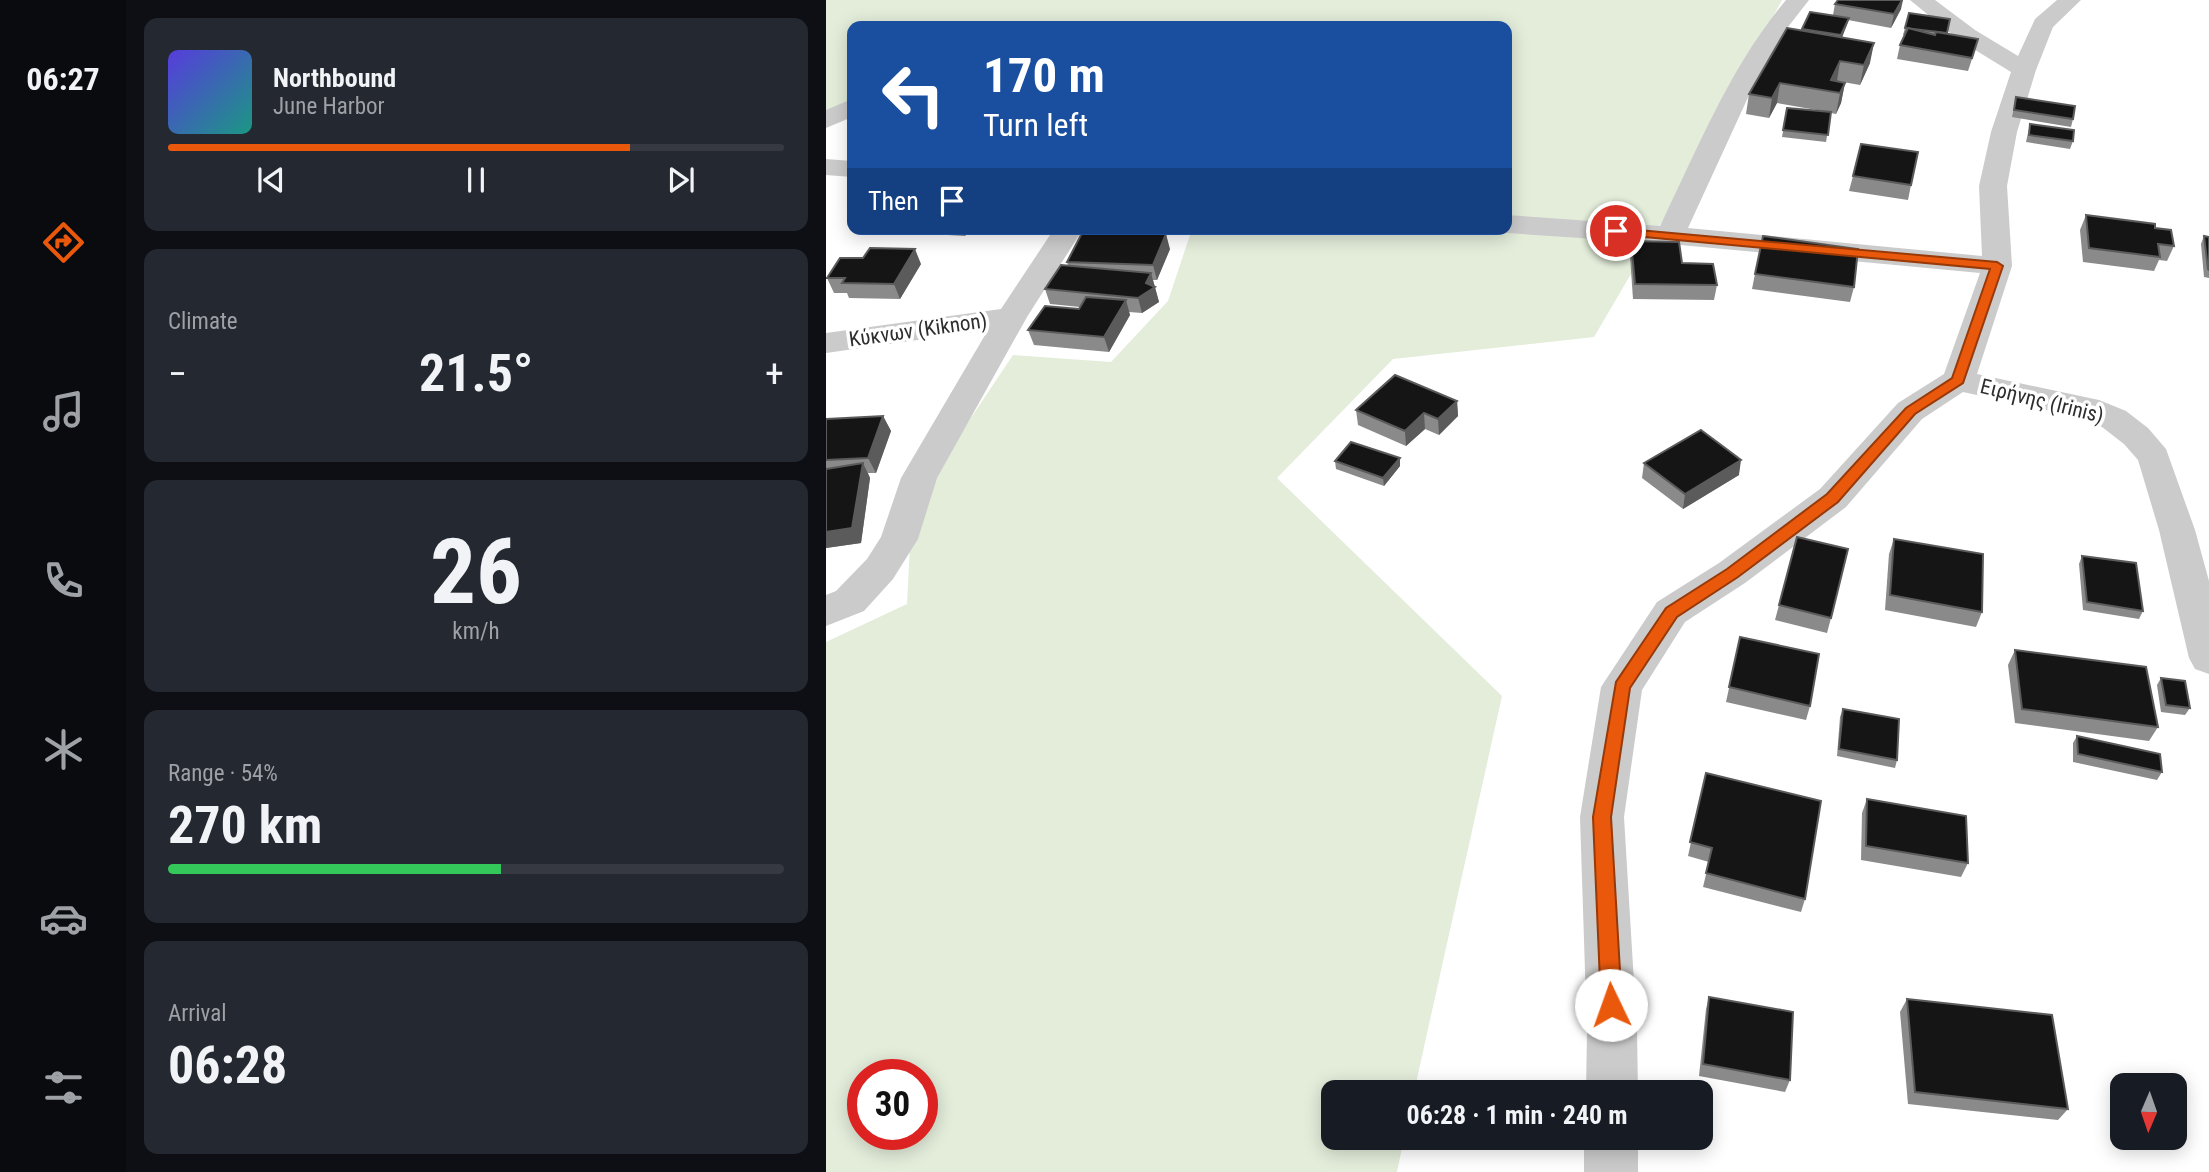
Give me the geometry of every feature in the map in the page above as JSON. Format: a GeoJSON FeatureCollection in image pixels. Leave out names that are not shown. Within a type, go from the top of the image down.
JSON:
{"type":"FeatureCollection","features":[{"type":"Feature","properties":{"kind":"street"},"geometry":{"type":"LineString","coordinates":[[1670,235],[1738,92],[1782,17],[1798,0]]}},
{"type":"Feature","properties":{"kind":"street"},"geometry":{"type":"LineString","coordinates":[[1921,0],[1966,35],[2024,70]]}},
{"type":"Feature","properties":{"kind":"street"},"geometry":{"type":"LineString","coordinates":[[1612,1080],[1602,817],[1622,687],[1671,612],[1732,573],[1833,498],[1910,411],[1958,380],[1997,266],[1993,186],[2004,132],[2024,70],[2043,24],[2070,0]]}},
{"type":"Feature","properties":{"kind":"street"},"geometry":{"type":"LineString","coordinates":[[826,120],[847,110]]}},
{"type":"Feature","properties":{"kind":"street"},"geometry":{"type":"LineString","coordinates":[[826,167],[847,169]]}},
{"type":"Feature","properties":{"kind":"street"},"geometry":{"type":"LineString","coordinates":[[1512,224],[1670,235],[1997,266]]}},
{"type":"Feature","properties":{"kind":"street"},"geometry":{"type":"LineString","coordinates":[[826,611],[850,601],[880,569],[899,539],[919,478],[1011,317],[1065,235]]}},
{"type":"Feature","properties":{"kind":"street","name":"Κύκνων (Kiknon)"},"geometry":{"type":"LineString","coordinates":[[826,343],[1011,317]]}},
{"type":"Feature","properties":{"kind":"street","name":"Ειρήνης (Irinis)"},"geometry":{"type":"LineString","coordinates":[[1958,380],[2087,408],[2114,419],[2136,436],[2154,457],[2177,530],[2209,657]]}},
{"type":"Feature","properties":{"kind":"street"},"geometry":{"type":"LineString","coordinates":[[1611,1150],[1611,1172]]}},
{"type":"Feature","properties":{"kind":"green space"},"geometry":{"type":"Polygon","coordinates":[[[826,0],[1782,0],[1668,211],[1594,337],[1393,359],[1277,478],[1502,696],[1417,1080],[1321,1080],[1321,1150],[1402,1150],[1397,1172],[826,1172],[826,642],[907,604],[912,506],[1013,355],[1111,362],[1168,301],[1190,235],[1512,235],[1512,21],[847,21],[847,106],[826,115],[826,0]]]}},
{"type":"Feature","properties":{"kind":"building"},"geometry":{"type":"Polygon","coordinates":[[[1838,0],[1902,0],[1894,14],[1835,4],[1838,0]]]}},
{"type":"Feature","properties":{"kind":"building"},"geometry":{"type":"Polygon","coordinates":[[[1810,12],[1849,18],[1841,35],[1802,29],[1810,12]]]}},
{"type":"Feature","properties":{"kind":"building"},"geometry":{"type":"Polygon","coordinates":[[[1909,13],[1950,19],[1947,33],[1905,28],[1909,13]]]}},
{"type":"Feature","properties":{"kind":"building"},"geometry":{"type":"Polygon","coordinates":[[[1787,28],[1874,43],[1864,65],[1840,61],[1831,80],[1845,83],[1840,93],[1780,83],[1772,98],[1749,94],[1787,28]]]}},
{"type":"Feature","properties":{"kind":"building"},"geometry":{"type":"Polygon","coordinates":[[[1908,28],[1935,35],[1936,32],[1978,39],[1972,58],[1900,45],[1908,28]]]}},
{"type":"Feature","properties":{"kind":"building"},"geometry":{"type":"Polygon","coordinates":[[[2016,97],[2075,106],[2073,119],[2014,110],[2016,97]]]}},
{"type":"Feature","properties":{"kind":"building"},"geometry":{"type":"Polygon","coordinates":[[[1787,108],[1831,112],[1828,135],[1783,130],[1787,108]]]}},
{"type":"Feature","properties":{"kind":"building"},"geometry":{"type":"Polygon","coordinates":[[[2030,124],[2074,130],[2073,141],[2029,135],[2030,124]]]}},
{"type":"Feature","properties":{"kind":"building"},"geometry":{"type":"Polygon","coordinates":[[[1861,144],[1918,152],[1911,185],[1853,176],[1861,144]]]}},
{"type":"Feature","properties":{"kind":"building"},"geometry":{"type":"Polygon","coordinates":[[[2086,215],[2155,224],[2155,228],[2171,230],[2174,246],[2158,244],[2160,257],[2089,248],[2086,215]]]}},
{"type":"Feature","properties":{"kind":"building"},"geometry":{"type":"Polygon","coordinates":[[[1081,235],[1166,235],[1153,265],[1067,262],[1081,235]]]}},
{"type":"Feature","properties":{"kind":"building"},"geometry":{"type":"Polygon","coordinates":[[[1763,236],[1858,249],[1854,287],[1755,274],[1763,236]]]}},
{"type":"Feature","properties":{"kind":"building"},"geometry":{"type":"Polygon","coordinates":[[[2204,236],[2209,237],[2209,270],[2208,269],[2204,236]]]}},
{"type":"Feature","properties":{"kind":"building"},"geometry":{"type":"Polygon","coordinates":[[[1631,241],[1679,242],[1682,263],[1713,264],[1717,285],[1635,284],[1631,241]]]}},
{"type":"Feature","properties":{"kind":"building"},"geometry":{"type":"Polygon","coordinates":[[[870,248],[915,249],[894,284],[842,283],[845,278],[827,278],[840,258],[863,258],[870,248]]]}},
{"type":"Feature","properties":{"kind":"building"},"geometry":{"type":"Polygon","coordinates":[[[1061,265],[1151,273],[1146,283],[1155,287],[1138,298],[1045,289],[1061,265]]]}},
{"type":"Feature","properties":{"kind":"building"},"geometry":{"type":"Polygon","coordinates":[[[1086,297],[1126,300],[1104,337],[1028,330],[1045,306],[1079,309],[1086,297]]]}},
{"type":"Feature","properties":{"kind":"building"},"geometry":{"type":"Polygon","coordinates":[[[1395,375],[1457,401],[1438,419],[1424,413],[1405,431],[1356,410],[1395,375]]]}},
{"type":"Feature","properties":{"kind":"building"},"geometry":{"type":"Polygon","coordinates":[[[883,416],[868,458],[826,460],[826,419],[883,416]]]}},
{"type":"Feature","properties":{"kind":"building"},"geometry":{"type":"Polygon","coordinates":[[[1701,430],[1741,460],[1685,494],[1644,463],[1701,430]]]}},
{"type":"Feature","properties":{"kind":"building"},"geometry":{"type":"Polygon","coordinates":[[[1351,442],[1400,458],[1383,478],[1335,461],[1351,442]]]}},
{"type":"Feature","properties":{"kind":"building"},"geometry":{"type":"Polygon","coordinates":[[[863,463],[852,528],[826,532],[826,469],[863,463]]]}},
{"type":"Feature","properties":{"kind":"building"},"geometry":{"type":"Polygon","coordinates":[[[1797,537],[1848,549],[1831,618],[1779,605],[1797,537]]]}},
{"type":"Feature","properties":{"kind":"building"},"geometry":{"type":"Polygon","coordinates":[[[1894,539],[1983,554],[1982,612],[1890,595],[1894,539]]]}},
{"type":"Feature","properties":{"kind":"building"},"geometry":{"type":"Polygon","coordinates":[[[2082,556],[2136,563],[2143,611],[2087,602],[2082,556]]]}},
{"type":"Feature","properties":{"kind":"building"},"geometry":{"type":"Polygon","coordinates":[[[1740,637],[1819,654],[1810,706],[1729,687],[1740,637]]]}},
{"type":"Feature","properties":{"kind":"building"},"geometry":{"type":"Polygon","coordinates":[[[2015,650],[2146,667],[2158,727],[2022,709],[2015,650]]]}},
{"type":"Feature","properties":{"kind":"building"},"geometry":{"type":"Polygon","coordinates":[[[2161,678],[2185,681],[2190,708],[2166,705],[2161,678]]]}},
{"type":"Feature","properties":{"kind":"building"},"geometry":{"type":"Polygon","coordinates":[[[1843,709],[1899,719],[1897,760],[1839,749],[1843,709]]]}},
{"type":"Feature","properties":{"kind":"building"},"geometry":{"type":"Polygon","coordinates":[[[2077,736],[2160,754],[2162,772],[2078,754],[2077,736]]]}},
{"type":"Feature","properties":{"kind":"building"},"geometry":{"type":"Polygon","coordinates":[[[1706,773],[1821,801],[1805,899],[1706,873],[1712,848],[1690,842],[1706,773]]]}},
{"type":"Feature","properties":{"kind":"building"},"geometry":{"type":"Polygon","coordinates":[[[1867,799],[1966,816],[1968,863],[1866,846],[1867,799]]]}},
{"type":"Feature","properties":{"kind":"building"},"geometry":{"type":"Polygon","coordinates":[[[1709,997],[1793,1012],[1790,1080],[1703,1064],[1709,997]]]}},
{"type":"Feature","properties":{"kind":"building"},"geometry":{"type":"Polygon","coordinates":[[[1907,999],[2052,1015],[2068,1109],[1915,1092],[1907,999]]]}},
{"type":"Feature","properties":{"kind":"route"},"geometry":{"type":"LineString","coordinates":[[1611,1005],[1602,817],[1622,687],[1671,612],[1732,573],[1833,498],[1910,411],[1958,380],[1997,266],[1616,231]]}}]}
